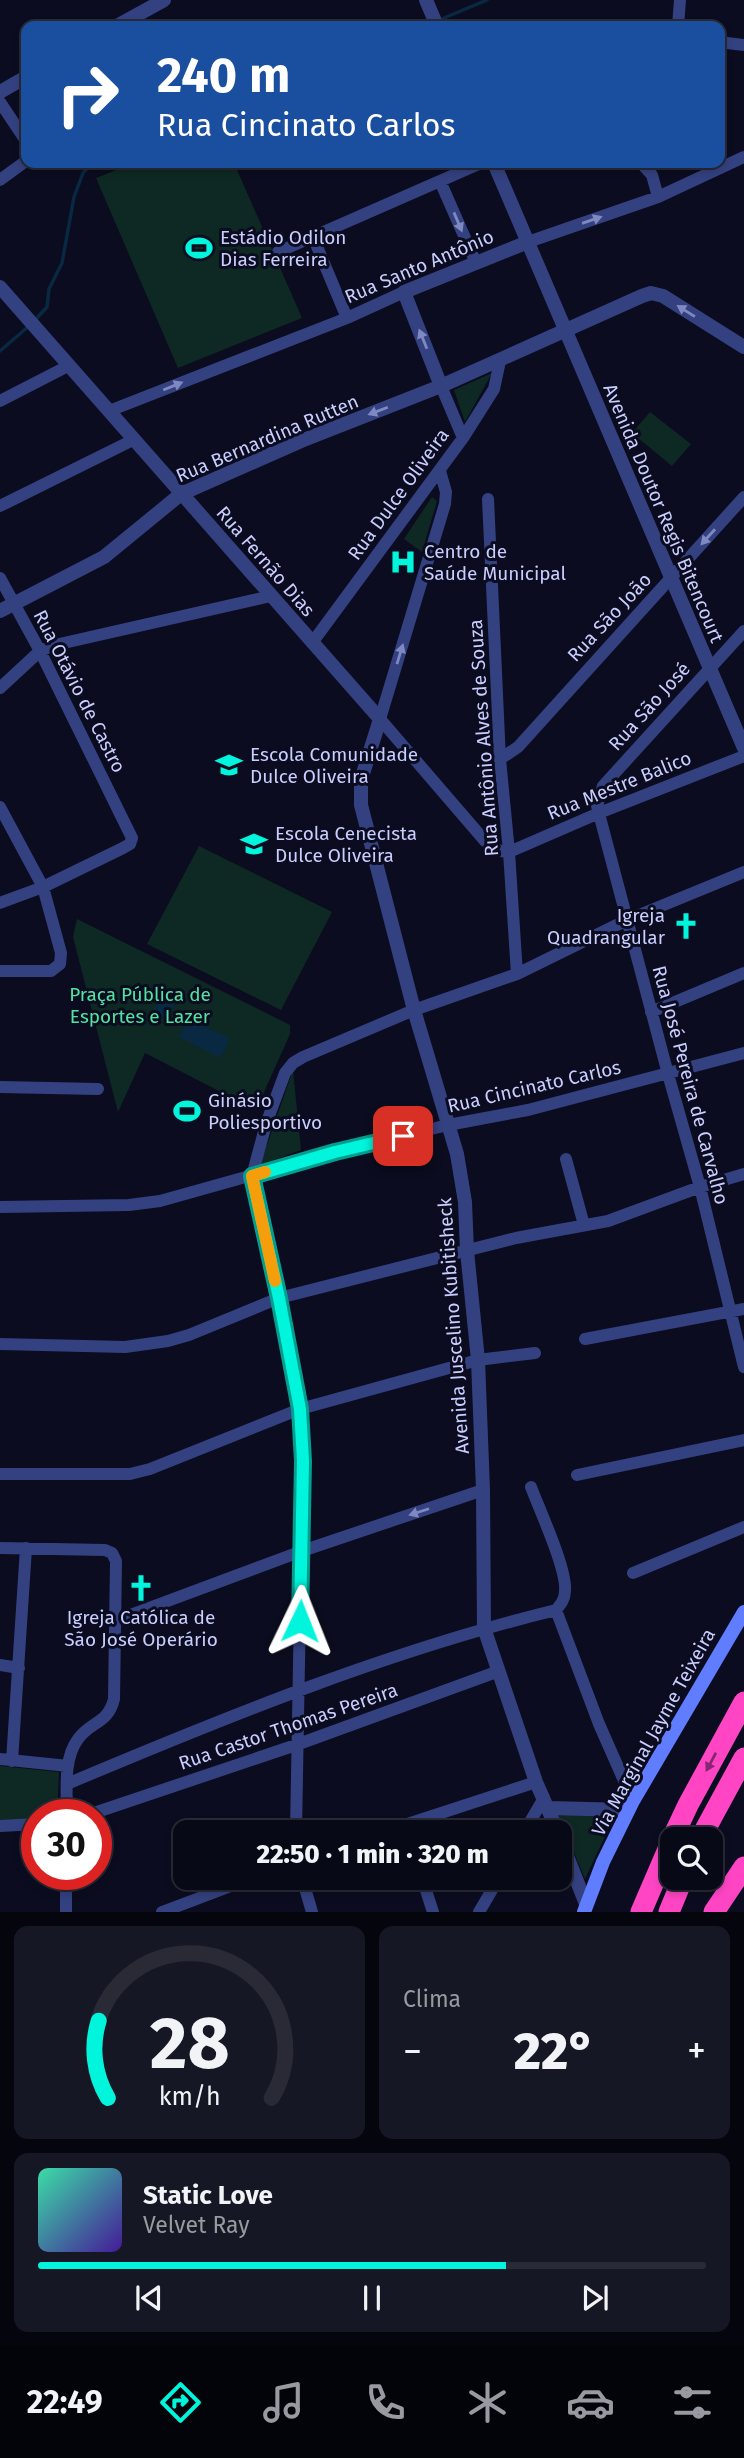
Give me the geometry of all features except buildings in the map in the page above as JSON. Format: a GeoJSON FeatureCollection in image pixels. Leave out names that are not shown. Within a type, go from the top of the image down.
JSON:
{"type":"FeatureCollection","features":[{"type":"Feature","properties":{"kind":"highway"},"geometry":{"type":"LineString","coordinates":[[678,1827],[744,1702]]}},
{"type":"Feature","properties":{"kind":"highway"},"geometry":{"type":"LineString","coordinates":[[707,1827],[744,1758]]}},
{"type":"Feature","properties":{"kind":"highway"},"geometry":{"type":"LineString","coordinates":[[641,1912],[660,1867]]}},
{"type":"Feature","properties":{"kind":"highway"},"geometry":{"type":"LineString","coordinates":[[715,1912],[744,1867]]}},
{"type":"Feature","properties":{"kind":"highway"},"geometry":{"type":"LineString","coordinates":[[669,1912],[678,1890]]}},
{"type":"Feature","properties":{"kind":"main road","name":"Via Marginal Jayme Teixeira"},"geometry":{"type":"LineString","coordinates":[[585,1908],[630,1805],[744,1612]]}},
{"type":"Feature","properties":{"kind":"street"},"geometry":{"type":"LineString","coordinates":[[126,21],[164,0]]}},
{"type":"Feature","properties":{"kind":"street"},"geometry":{"type":"LineString","coordinates":[[678,21],[680,0]]}},
{"type":"Feature","properties":{"kind":"street"},"geometry":{"type":"LineString","coordinates":[[427,3],[435,21]]}},
{"type":"Feature","properties":{"kind":"street"},"geometry":{"type":"LineString","coordinates":[[725,43],[744,45]]}},
{"type":"Feature","properties":{"kind":"street"},"geometry":{"type":"LineString","coordinates":[[0,92],[21,80]]}},
{"type":"Feature","properties":{"kind":"street"},"geometry":{"type":"LineString","coordinates":[[0,102],[21,134]]}},
{"type":"Feature","properties":{"kind":"street","name":"Rua Santo Antônio"},"geometry":{"type":"LineString","coordinates":[[725,166],[744,157]]}},
{"type":"Feature","properties":{"kind":"street"},"geometry":{"type":"LineString","coordinates":[[0,180],[21,165]]}},
{"type":"Feature","properties":{"kind":"street"},"geometry":{"type":"LineString","coordinates":[[278,253],[470,168]]}},
{"type":"Feature","properties":{"kind":"street","name":"Avenida Doutor Regis Bitencourt"},"geometry":{"type":"LineString","coordinates":[[496,168],[744,748]]}},
{"type":"Feature","properties":{"kind":"street"},"geometry":{"type":"LineString","coordinates":[[646,168],[652,175],[658,197]]}},
{"type":"Feature","properties":{"kind":"street","name":"Rua Santo Antônio"},"geometry":{"type":"LineString","coordinates":[[109,411],[346,318],[528,242],[658,197],[720,168]]}},
{"type":"Feature","properties":{"kind":"street"},"geometry":{"type":"LineString","coordinates":[[440,181],[476,263]]}},
{"type":"Feature","properties":{"kind":"street"},"geometry":{"type":"LineString","coordinates":[[313,237],[346,318]]}},
{"type":"Feature","properties":{"kind":"street","name":"Rua Fernão Dias"},"geometry":{"type":"LineString","coordinates":[[0,287],[485,841],[500,851],[509,852]]}},
{"type":"Feature","properties":{"kind":"street"},"geometry":{"type":"LineString","coordinates":[[404,292],[463,439]]}},
{"type":"Feature","properties":{"kind":"street","name":"Rua Bernardina Rutten"},"geometry":{"type":"LineString","coordinates":[[7,608],[104,557],[181,494],[301,441],[442,386],[642,296],[656,294],[667,298],[744,347]]}},
{"type":"Feature","properties":{"kind":"street","name":"Rua Dulce Oliveira"},"geometry":{"type":"LineString","coordinates":[[312,643],[463,439],[494,389],[500,361]]}},
{"type":"Feature","properties":{"kind":"street"},"geometry":{"type":"LineString","coordinates":[[0,401],[68,366]]}},
{"type":"Feature","properties":{"kind":"street"},"geometry":{"type":"LineString","coordinates":[[0,506],[133,440]]}},
{"type":"Feature","properties":{"kind":"street"},"geometry":{"type":"LineString","coordinates":[[380,719],[445,503],[446,492],[440,471]]}},
{"type":"Feature","properties":{"kind":"street","name":"Rua São João"},"geometry":{"type":"LineString","coordinates":[[500,759],[519,747],[744,497]]}},
{"type":"Feature","properties":{"kind":"street","name":"Rua Antônio Alves de Souza"},"geometry":{"type":"LineString","coordinates":[[488,499],[500,759],[517,974]]}},
{"type":"Feature","properties":{"kind":"street","name":"Rua Otávio de Castro"},"geometry":{"type":"LineString","coordinates":[[0,578],[7,608],[40,651],[132,834],[130,844],[43,887]]}},
{"type":"Feature","properties":{"kind":"street"},"geometry":{"type":"LineString","coordinates":[[0,688],[40,651],[74,640],[271,596]]}},
{"type":"Feature","properties":{"kind":"street","name":"Rua São José"},"geometry":{"type":"LineString","coordinates":[[599,813],[597,806],[603,786],[744,631]]}},
{"type":"Feature","properties":{"kind":"street","name":"Avenida Juscelino Kubitisheck"},"geometry":{"type":"LineString","coordinates":[[380,719],[361,780],[364,819],[414,1010],[457,1154],[465,1202],[478,1360],[484,1628],[536,1782],[553,1820]]}},
{"type":"Feature","properties":{"kind":"street","name":"Rua Mestre Balico"},"geometry":{"type":"LineString","coordinates":[[509,852],[744,756]]}},
{"type":"Feature","properties":{"kind":"street"},"geometry":{"type":"LineString","coordinates":[[0,807],[43,887],[60,945],[60,964],[56,968],[43,972],[0,971]]}},
{"type":"Feature","properties":{"kind":"street","name":"Rua José Pereira de Carvalho"},"geometry":{"type":"LineString","coordinates":[[599,813],[700,1187],[744,1367]]}},
{"type":"Feature","properties":{"kind":"street"},"geometry":{"type":"LineString","coordinates":[[296,1820],[303,1438],[279,1298],[252,1176],[266,1124],[288,1068],[303,1057],[414,1010],[517,974],[627,920],[744,872]]}},
{"type":"Feature","properties":{"kind":"street"},"geometry":{"type":"LineString","coordinates":[[0,903],[43,887]]}},
{"type":"Feature","properties":{"kind":"street"},"geometry":{"type":"LineString","coordinates":[[651,1012],[744,973]]}},
{"type":"Feature","properties":{"kind":"street","name":"Rua Cincinato Carlos"},"geometry":{"type":"LineString","coordinates":[[0,1207],[130,1205],[183,1195],[335,1152],[448,1125],[528,1110],[744,1053]]}},
{"type":"Feature","properties":{"kind":"street"},"geometry":{"type":"LineString","coordinates":[[0,1087],[99,1089]]}},
{"type":"Feature","properties":{"kind":"street"},"geometry":{"type":"LineString","coordinates":[[566,1159],[584,1224]]}},
{"type":"Feature","properties":{"kind":"street"},"geometry":{"type":"LineString","coordinates":[[0,1344],[145,1346],[189,1335],[279,1298],[467,1251],[618,1218],[700,1187],[744,1174]]}},
{"type":"Feature","properties":{"kind":"street"},"geometry":{"type":"LineString","coordinates":[[585,1339],[744,1309]]}},
{"type":"Feature","properties":{"kind":"street"},"geometry":{"type":"LineString","coordinates":[[0,1474],[130,1474],[150,1469],[300,1409],[478,1360],[535,1353]]}},
{"type":"Feature","properties":{"kind":"street"},"geometry":{"type":"LineString","coordinates":[[577,1475],[744,1440]]}},
{"type":"Feature","properties":{"kind":"street"},"geometry":{"type":"LineString","coordinates":[[67,1784],[213,1723],[298,1692],[484,1628],[556,1610],[563,1602],[564,1575],[531,1488]]}},
{"type":"Feature","properties":{"kind":"street"},"geometry":{"type":"LineString","coordinates":[[114,1620],[302,1551],[483,1490]]}},
{"type":"Feature","properties":{"kind":"street"},"geometry":{"type":"LineString","coordinates":[[633,1573],[744,1527]]}},
{"type":"Feature","properties":{"kind":"street"},"geometry":{"type":"LineString","coordinates":[[0,1548],[108,1551],[116,1562],[114,1699],[112,1707],[101,1721],[79,1736],[73,1746],[68,1766],[67,1799]]}},
{"type":"Feature","properties":{"kind":"street"},"geometry":{"type":"LineString","coordinates":[[26,1548],[19,1668],[6,1760],[68,1766]]}},
{"type":"Feature","properties":{"kind":"street"},"geometry":{"type":"LineString","coordinates":[[533,1820],[546,1803],[630,1805],[556,1610]]}},
{"type":"Feature","properties":{"kind":"street"},"geometry":{"type":"LineString","coordinates":[[0,1665],[19,1668]]}},
{"type":"Feature","properties":{"kind":"street","name":"Rua Castor Thomas Pereira"},"geometry":{"type":"LineString","coordinates":[[112,1807],[296,1745],[499,1671]]}},
{"type":"Feature","properties":{"kind":"street"},"geometry":{"type":"LineString","coordinates":[[432,1820],[536,1782]]}},
{"type":"Feature","properties":{"kind":"street"},"geometry":{"type":"LineString","coordinates":[[0,1826],[21,1825]]}},
{"type":"Feature","properties":{"kind":"street"},"geometry":{"type":"LineString","coordinates":[[572,1872],[585,1908]]}},
{"type":"Feature","properties":{"kind":"street"},"geometry":{"type":"LineString","coordinates":[[66,1890],[66,1912]]}},
{"type":"Feature","properties":{"kind":"street"},"geometry":{"type":"LineString","coordinates":[[162,1912],[220,1890]]}},
{"type":"Feature","properties":{"kind":"street"},"geometry":{"type":"LineString","coordinates":[[306,1890],[312,1912]]}},
{"type":"Feature","properties":{"kind":"street"},"geometry":{"type":"LineString","coordinates":[[426,1890],[433,1912]]}},
{"type":"Feature","properties":{"kind":"street"},"geometry":{"type":"LineString","coordinates":[[479,1912],[492,1890]]}},
{"type":"Feature","properties":{"kind":"green space","name":"Estádio Odilon Dias Ferreira"},"geometry":{"type":"Polygon","coordinates":[[[121,168],[236,168],[302,318],[178,368],[96,178],[121,168]]]}},
{"type":"Feature","properties":{"kind":"green space"},"geometry":{"type":"Polygon","coordinates":[[[492,373],[465,422],[454,390],[492,373]]]}},
{"type":"Feature","properties":{"kind":"green space"},"geometry":{"type":"Polygon","coordinates":[[[650,412],[691,444],[672,466],[632,433],[650,412]]]}},
{"type":"Feature","properties":{"kind":"green space"},"geometry":{"type":"Polygon","coordinates":[[[432,497],[437,501],[422,552],[404,539],[432,497]]]}},
{"type":"Feature","properties":{"kind":"green space"},"geometry":{"type":"Polygon","coordinates":[[[199,846],[332,912],[281,1010],[147,944],[199,846]]]}},
{"type":"Feature","properties":{"kind":"green space","name":"Praça Pública de Esportes e Lazer"},"geometry":{"type":"Polygon","coordinates":[[[77,919],[290,1025],[290,1034],[256,1110],[145,1053],[118,1112],[73,937],[77,919]]]}},
{"type":"Feature","properties":{"kind":"green space"},"geometry":{"type":"Polygon","coordinates":[[[293,1070],[301,1150],[260,1165],[293,1070]]]}},
{"type":"Feature","properties":{"kind":"green space"},"geometry":{"type":"Polygon","coordinates":[[[0,1766],[59,1772],[58,1799],[21,1799],[21,1821],[0,1822],[0,1766]]]}},
{"type":"Feature","properties":{"kind":"green space"},"geometry":{"type":"Polygon","coordinates":[[[558,1814],[615,1815],[585,1879],[572,1848],[572,1820],[560,1820],[558,1814]]]}},
{"type":"Feature","properties":{"kind":"water"},"geometry":{"type":"Polygon","coordinates":[[[164,990],[178,997],[167,1020],[152,1013],[164,990]]]}},
{"type":"Feature","properties":{"kind":"water"},"geometry":{"type":"Polygon","coordinates":[[[189,1019],[230,1039],[220,1058],[179,1037],[189,1019]]]}},
{"type":"Feature","properties":{"kind":"waterway"},"geometry":{"type":"LineString","coordinates":[[437,21],[487,0]]}},
{"type":"Feature","properties":{"kind":"waterway"},"geometry":{"type":"LineString","coordinates":[[34,321],[47,307],[49,289],[62,263],[74,197],[88,168]]}},
{"type":"Feature","properties":{"kind":"waterway"},"geometry":{"type":"LineString","coordinates":[[0,351],[29,326]]}},
{"type":"Feature","properties":{"kind":"slow traffic"},"geometry":{"type":"LineString","coordinates":[[265,1172],[252,1176],[275,1281]]}},
{"type":"Feature","properties":{"kind":"place","name":"Estádio Odilon Dias Ferreira"},"geometry":{"type":"Point","coordinates":[199,248]}},
{"type":"Feature","properties":{"kind":"place","name":"Centro de Saúde Municipal"},"geometry":{"type":"Point","coordinates":[403,562]}},
{"type":"Feature","properties":{"kind":"place","name":"Escola Comunidade Dulce Oliveira"},"geometry":{"type":"Point","coordinates":[229,765]}},
{"type":"Feature","properties":{"kind":"place","name":"Escola Cenecista Dulce Oliveira"},"geometry":{"type":"Point","coordinates":[254,844]}},
{"type":"Feature","properties":{"kind":"place","name":"Igreja Quadrangular"},"geometry":{"type":"Point","coordinates":[686,926]}},
{"type":"Feature","properties":{"kind":"place","name":"Ginásio Poliesportivo"},"geometry":{"type":"Point","coordinates":[187,1111]}},
{"type":"Feature","properties":{"kind":"place","name":"Igreja Católica de São José Operário"},"geometry":{"type":"Point","coordinates":[141,1588]}},
{"type":"Feature","properties":{"kind":"route"},"geometry":{"type":"LineString","coordinates":[[300,1621],[303,1461],[300,1409],[252,1176],[403,1136]]}}]}
